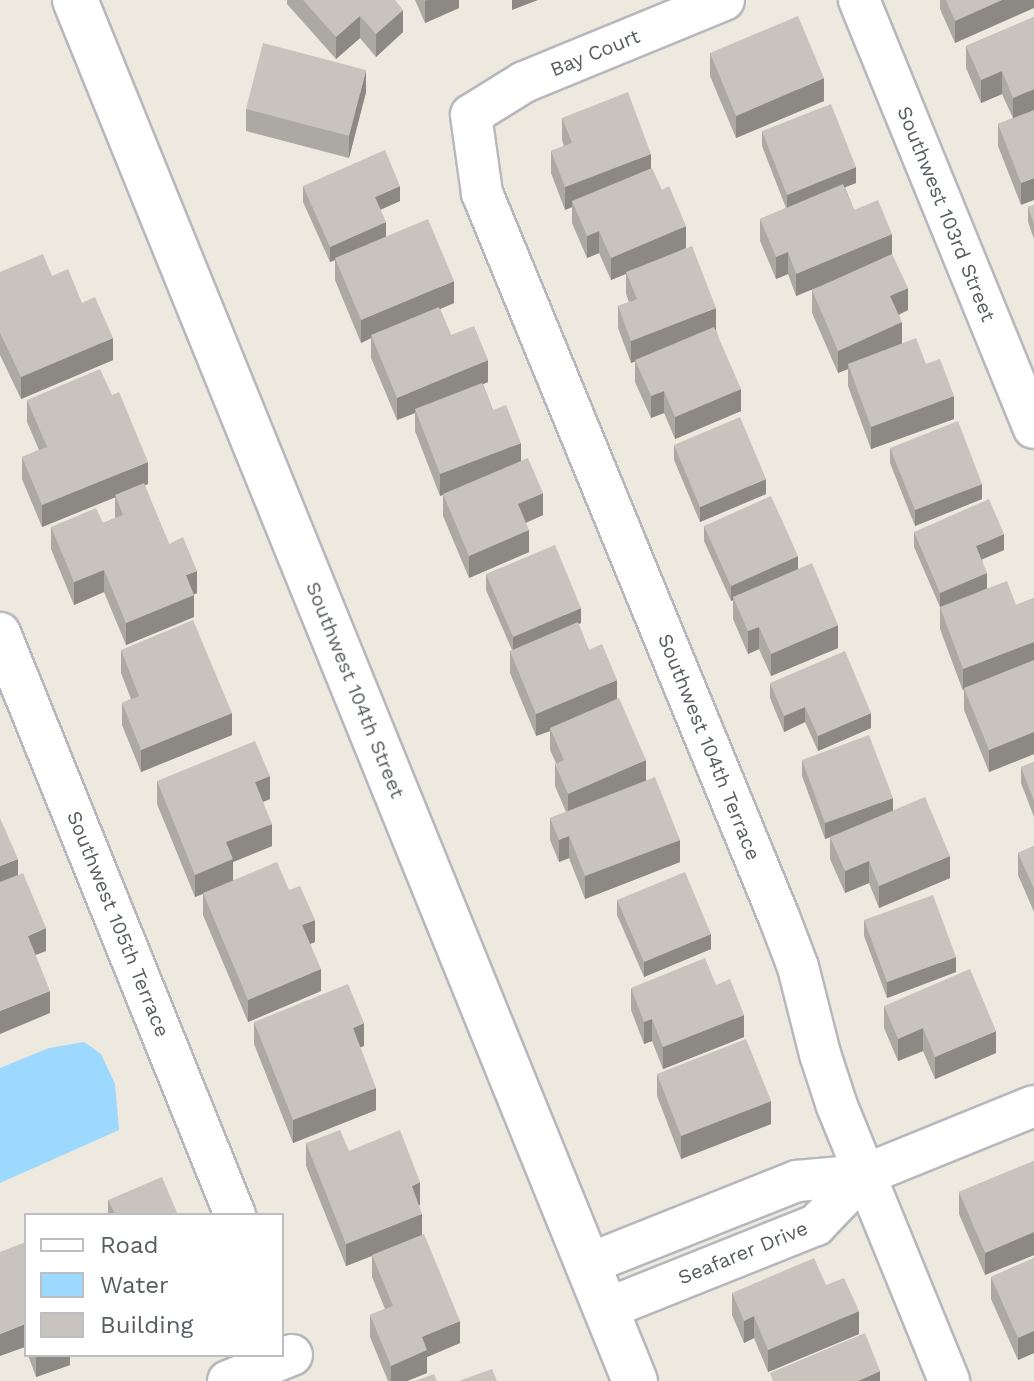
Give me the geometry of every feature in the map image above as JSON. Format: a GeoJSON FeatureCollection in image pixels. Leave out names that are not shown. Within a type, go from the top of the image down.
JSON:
{"type":"FeatureCollection","features":[{"type":"Feature","properties":{"kind":"main road","name":"Southwest 104th Street"},"geometry":{"type":"LineString","coordinates":[[75,0],[635,1381]]}},
{"type":"Feature","properties":{"kind":"street","name":"Bay Court"},"geometry":{"type":"LineString","coordinates":[[471,115],[524,82],[724,0]]}},
{"type":"Feature","properties":{"kind":"street","name":"Southwest 103rd Street"},"geometry":{"type":"LineString","coordinates":[[859,0],[1034,428]]}},
{"type":"Feature","properties":{"kind":"street","name":"Southwest 104th Terrace"},"geometry":{"type":"LineString","coordinates":[[471,115],[482,193],[798,967],[820,1054],[864,1175],[949,1381]]}},
{"type":"Feature","properties":{"kind":"street","name":"Southwest 105th Terrace"},"geometry":{"type":"LineString","coordinates":[[0,633],[234,1213]]}},
{"type":"Feature","properties":{"kind":"street","name":"Seafarer Drive"},"geometry":{"type":"LineString","coordinates":[[588,1264],[797,1181],[864,1175],[1034,1106]]}},
{"type":"Feature","properties":{"kind":"street","name":"Seafarer Drive"},"geometry":{"type":"LineString","coordinates":[[606,1309],[816,1225],[864,1175]]}},
{"type":"Feature","properties":{"kind":"street"},"geometry":{"type":"LineString","coordinates":[[228,1381],[292,1356]]}},
{"type":"Feature","properties":{"kind":"water"},"geometry":{"type":"Polygon","coordinates":[[[84,1042],[101,1054],[115,1084],[119,1130],[0,1183],[0,1068],[49,1048],[84,1042]]]}},
{"type":"Feature","properties":{"kind":"building"},"geometry":{"type":"Polygon","coordinates":[[[303,0],[395,0],[403,10],[376,34],[360,16],[336,37],[303,0]]]}},
{"type":"Feature","properties":{"kind":"building"},"geometry":{"type":"Polygon","coordinates":[[[946,0],[1002,0],[955,21],[946,0]]]}},
{"type":"Feature","properties":{"kind":"building"},"geometry":{"type":"Polygon","coordinates":[[[798,16],[824,78],[736,116],[710,53],[798,16]]]}},
{"type":"Feature","properties":{"kind":"building"},"geometry":{"type":"Polygon","coordinates":[[[1034,17],[1034,89],[1013,98],[1002,71],[981,80],[966,46],[1034,17]]]}},
{"type":"Feature","properties":{"kind":"building"},"geometry":{"type":"Polygon","coordinates":[[[263,43],[366,70],[349,136],[246,109],[263,43]]]}},
{"type":"Feature","properties":{"kind":"building"},"geometry":{"type":"Polygon","coordinates":[[[628,92],[651,154],[565,187],[551,151],[572,143],[562,118],[628,92]]]}},
{"type":"Feature","properties":{"kind":"building"},"geometry":{"type":"Polygon","coordinates":[[[831,104],[856,167],[787,195],[762,131],[831,104]]]}},
{"type":"Feature","properties":{"kind":"building"},"geometry":{"type":"Polygon","coordinates":[[[1034,110],[1034,178],[1021,183],[998,124],[1034,110]]]}},
{"type":"Feature","properties":{"kind":"building"},"geometry":{"type":"Polygon","coordinates":[[[385,150],[400,186],[375,197],[386,222],[330,247],[303,186],[385,150]]]}},
{"type":"Feature","properties":{"kind":"building"},"geometry":{"type":"Polygon","coordinates":[[[652,168],[662,190],[669,186],[686,226],[611,258],[599,231],[587,236],[572,201],[652,168]]]}},
{"type":"Feature","properties":{"kind":"building"},"geometry":{"type":"Polygon","coordinates":[[[843,184],[854,210],[878,200],[892,234],[796,274],[788,252],[776,257],[760,219],[843,184]]]}},
{"type":"Feature","properties":{"kind":"building"},"geometry":{"type":"Polygon","coordinates":[[[1034,205],[1034,224],[1028,207],[1034,205]]]}},
{"type":"Feature","properties":{"kind":"building"},"geometry":{"type":"Polygon","coordinates":[[[428,219],[454,281],[361,320],[335,258],[428,219]]]}},
{"type":"Feature","properties":{"kind":"building"},"geometry":{"type":"Polygon","coordinates":[[[692,246],[716,308],[631,341],[618,306],[637,299],[626,272],[692,246]]]}},
{"type":"Feature","properties":{"kind":"building"},"geometry":{"type":"Polygon","coordinates":[[[43,254],[52,276],[68,269],[82,303],[95,297],[113,338],[21,377],[0,333],[0,272],[43,254]]]}},
{"type":"Feature","properties":{"kind":"building"},"geometry":{"type":"Polygon","coordinates":[[[892,254],[908,288],[890,296],[902,322],[838,351],[812,290],[892,254]]]}},
{"type":"Feature","properties":{"kind":"building"},"geometry":{"type":"Polygon","coordinates":[[[439,307],[451,335],[474,326],[488,360],[397,398],[371,335],[439,307]]]}},
{"type":"Feature","properties":{"kind":"building"},"geometry":{"type":"Polygon","coordinates":[[[714,327],[741,389],[675,417],[664,391],[651,396],[635,360],[714,327]]]}},
{"type":"Feature","properties":{"kind":"building"},"geometry":{"type":"Polygon","coordinates":[[[916,338],[926,364],[940,359],[954,396],[871,427],[848,364],[916,338]]]}},
{"type":"Feature","properties":{"kind":"building"},"geometry":{"type":"Polygon","coordinates":[[[100,369],[112,395],[119,392],[148,462],[42,505],[22,457],[47,447],[27,400],[100,369]]]}},
{"type":"Feature","properties":{"kind":"building"},"geometry":{"type":"Polygon","coordinates":[[[482,383],[493,410],[506,405],[521,443],[440,474],[415,409],[482,383]]]}},
{"type":"Feature","properties":{"kind":"building"},"geometry":{"type":"Polygon","coordinates":[[[740,417],[766,479],[700,507],[674,445],[740,417]]]}},
{"type":"Feature","properties":{"kind":"building"},"geometry":{"type":"Polygon","coordinates":[[[958,421],[982,484],[915,510],[890,448],[958,421]]]}},
{"type":"Feature","properties":{"kind":"building"},"geometry":{"type":"Polygon","coordinates":[[[528,458],[543,493],[518,504],[529,530],[469,556],[443,494],[528,458]]]}},
{"type":"Feature","properties":{"kind":"building"},"geometry":{"type":"Polygon","coordinates":[[[144,483],[169,544],[183,537],[197,571],[186,575],[194,595],[126,623],[104,570],[74,582],[51,527],[96,508],[103,523],[123,515],[115,495],[144,483]]]}},
{"type":"Feature","properties":{"kind":"building"},"geometry":{"type":"Polygon","coordinates":[[[771,496],[798,556],[731,586],[704,526],[771,496]]]}},
{"type":"Feature","properties":{"kind":"building"},"geometry":{"type":"Polygon","coordinates":[[[989,499],[1004,534],[976,546],[987,573],[940,593],[914,532],[989,499]]]}},
{"type":"Feature","properties":{"kind":"building"},"geometry":{"type":"Polygon","coordinates":[[[555,545],[581,608],[513,637],[486,574],[555,545]]]}},
{"type":"Feature","properties":{"kind":"building"},"geometry":{"type":"Polygon","coordinates":[[[812,563],[838,625],[771,654],[759,627],[748,631],[733,597],[812,563]]]}},
{"type":"Feature","properties":{"kind":"building"},"geometry":{"type":"Polygon","coordinates":[[[1007,581],[1016,605],[1034,598],[1034,642],[963,669],[940,607],[1007,581]]]}},
{"type":"Feature","properties":{"kind":"building"},"geometry":{"type":"Polygon","coordinates":[[[193,620],[232,713],[141,750],[122,703],[139,696],[121,650],[193,620]]]}},
{"type":"Feature","properties":{"kind":"building"},"geometry":{"type":"Polygon","coordinates":[[[578,622],[589,650],[602,644],[617,680],[536,714],[510,651],[578,622]]]}},
{"type":"Feature","properties":{"kind":"building"},"geometry":{"type":"Polygon","coordinates":[[[845,651],[871,713],[818,736],[805,707],[784,716],[770,683],[845,651]]]}},
{"type":"Feature","properties":{"kind":"building"},"geometry":{"type":"Polygon","coordinates":[[[1034,660],[1034,732],[989,750],[964,688],[1034,660]]]}},
{"type":"Feature","properties":{"kind":"building"},"geometry":{"type":"Polygon","coordinates":[[[619,698],[646,760],[568,794],[555,764],[564,760],[550,728],[619,698]]]}},
{"type":"Feature","properties":{"kind":"building"},"geometry":{"type":"Polygon","coordinates":[[[869,735],[893,798],[825,823],[802,760],[869,735]]]}},
{"type":"Feature","properties":{"kind":"building"},"geometry":{"type":"Polygon","coordinates":[[[255,741],[270,776],[255,782],[272,824],[226,842],[233,859],[195,875],[157,781],[255,741]]]}},
{"type":"Feature","properties":{"kind":"building"},"geometry":{"type":"Polygon","coordinates":[[[1034,762],[1034,801],[1021,767],[1034,762]]]}},
{"type":"Feature","properties":{"kind":"building"},"geometry":{"type":"Polygon","coordinates":[[[655,777],[680,840],[585,876],[569,836],[559,840],[550,818],[655,777]]]}},
{"type":"Feature","properties":{"kind":"building"},"geometry":{"type":"Polygon","coordinates":[[[925,797],[950,856],[879,886],[869,861],[845,871],[830,837],[925,797]]]}},
{"type":"Feature","properties":{"kind":"building"},"geometry":{"type":"Polygon","coordinates":[[[0,818],[18,859],[0,866],[0,818]]]}},
{"type":"Feature","properties":{"kind":"building"},"geometry":{"type":"Polygon","coordinates":[[[1034,846],[1034,889],[1018,853],[1034,846]]]}},
{"type":"Feature","properties":{"kind":"building"},"geometry":{"type":"Polygon","coordinates":[[[277,862],[289,890],[300,886],[315,920],[302,925],[321,969],[248,1000],[203,893],[277,862]]]}},
{"type":"Feature","properties":{"kind":"building"},"geometry":{"type":"Polygon","coordinates":[[[685,872],[711,934],[644,962],[617,900],[685,872]]]}},
{"type":"Feature","properties":{"kind":"building"},"geometry":{"type":"Polygon","coordinates":[[[23,873],[46,928],[28,936],[50,991],[0,1011],[0,882],[23,873]]]}},
{"type":"Feature","properties":{"kind":"building"},"geometry":{"type":"Polygon","coordinates":[[[933,895],[956,957],[887,982],[864,920],[933,895]]]}},
{"type":"Feature","properties":{"kind":"building"},"geometry":{"type":"Polygon","coordinates":[[[705,958],[716,985],[730,979],[744,1015],[663,1047],[652,1019],[644,1022],[631,988],[705,958]]]}},
{"type":"Feature","properties":{"kind":"building"},"geometry":{"type":"Polygon","coordinates":[[[970,969],[996,1031],[935,1057],[923,1028],[898,1039],[884,1006],[970,969]]]}},
{"type":"Feature","properties":{"kind":"building"},"geometry":{"type":"Polygon","coordinates":[[[348,984],[364,1023],[353,1028],[376,1088],[293,1120],[254,1022],[348,984]]]}},
{"type":"Feature","properties":{"kind":"building"},"geometry":{"type":"Polygon","coordinates":[[[746,1039],[771,1101],[681,1136],[657,1074],[746,1039]]]}},
{"type":"Feature","properties":{"kind":"building"},"geometry":{"type":"Polygon","coordinates":[[[340,1130],[349,1151],[400,1130],[420,1182],[412,1186],[422,1214],[346,1244],[306,1143],[340,1130]]]}},
{"type":"Feature","properties":{"kind":"building"},"geometry":{"type":"Polygon","coordinates":[[[1034,1161],[1034,1232],[985,1253],[959,1192],[1034,1161]]]}},
{"type":"Feature","properties":{"kind":"building"},"geometry":{"type":"Polygon","coordinates":[[[162,1177],[177,1213],[114,1213],[108,1200],[162,1177]]]}},
{"type":"Feature","properties":{"kind":"building"},"geometry":{"type":"Polygon","coordinates":[[[424,1234],[460,1321],[422,1337],[427,1350],[391,1366],[370,1315],[393,1306],[372,1255],[424,1234]]]}},
{"type":"Feature","properties":{"kind":"building"},"geometry":{"type":"Polygon","coordinates":[[[24,1243],[24,1324],[0,1334],[0,1252],[24,1243]]]}},
{"type":"Feature","properties":{"kind":"building"},"geometry":{"type":"Polygon","coordinates":[[[814,1258],[826,1285],[844,1278],[859,1311],[768,1350],[754,1316],[744,1321],[732,1293],[814,1258]]]}},
{"type":"Feature","properties":{"kind":"building"},"geometry":{"type":"Polygon","coordinates":[[[1034,1258],[1034,1331],[1018,1338],[991,1277],[1034,1258]]]}},
{"type":"Feature","properties":{"kind":"building"},"geometry":{"type":"Polygon","coordinates":[[[865,1333],[880,1371],[858,1381],[773,1381],[770,1373],[865,1333]]]}},
{"type":"Feature","properties":{"kind":"building"},"geometry":{"type":"Polygon","coordinates":[[[492,1369],[497,1381],[459,1381],[492,1369]]]}},
{"type":"Feature","properties":{"kind":"building"},"geometry":{"type":"Polygon","coordinates":[[[434,1374],[437,1381],[415,1381],[434,1374]]]}}]}
